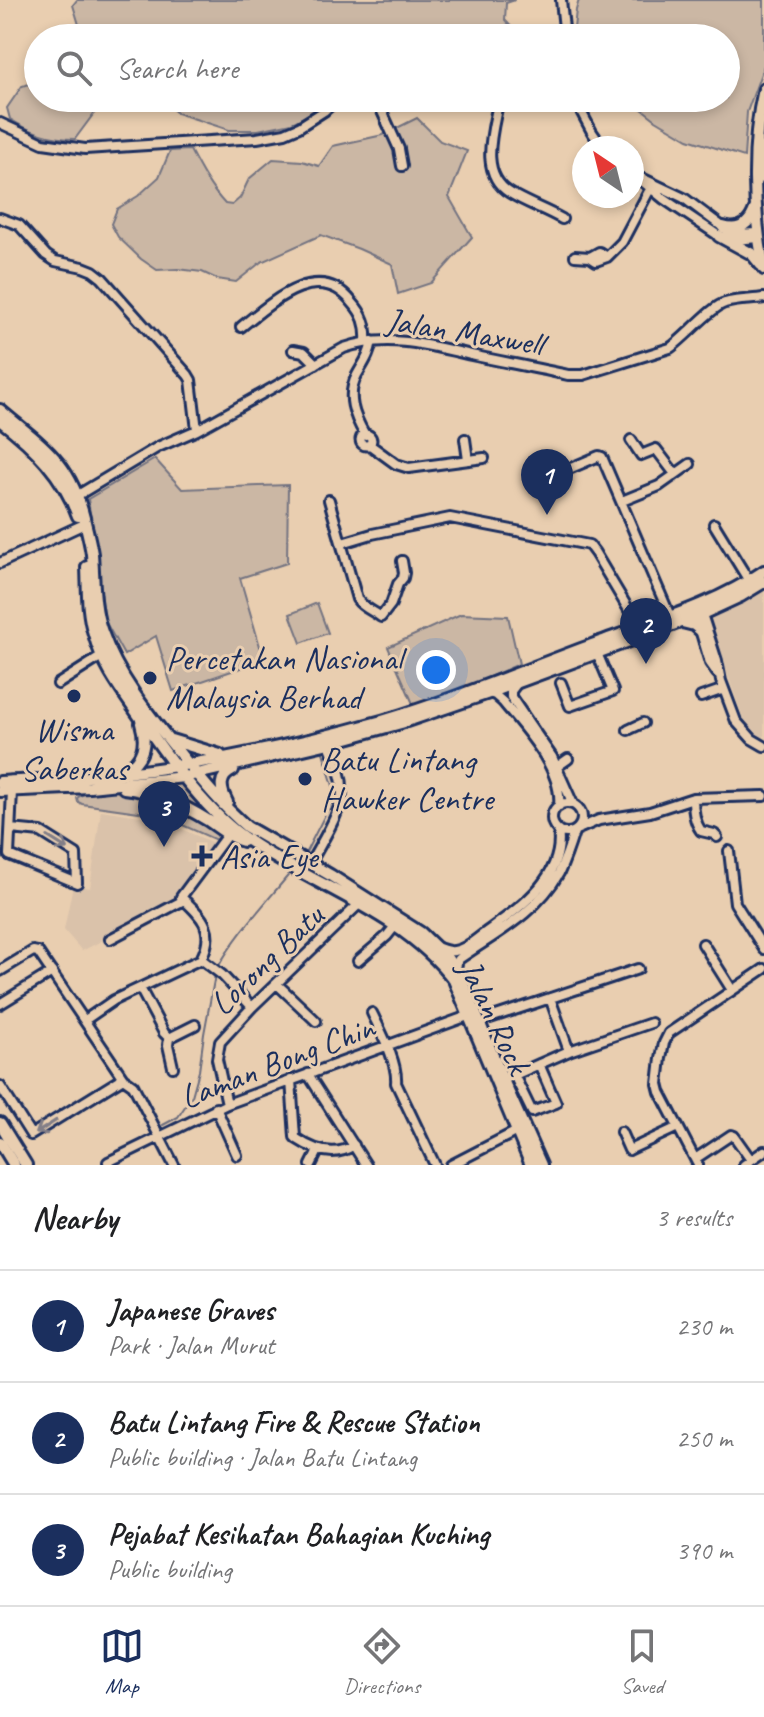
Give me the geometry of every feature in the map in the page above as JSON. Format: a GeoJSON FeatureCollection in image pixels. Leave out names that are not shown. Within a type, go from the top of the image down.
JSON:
{"type":"FeatureCollection","features":[{"type":"Feature","properties":{"kind":"main road"},"geometry":{"type":"LineString","coordinates":[[721,232],[741,227],[752,217],[764,89]]}},
{"type":"Feature","properties":{"kind":"main road"},"geometry":{"type":"LineString","coordinates":[[764,147],[764,179]]}},
{"type":"Feature","properties":{"kind":"main road"},"geometry":{"type":"LineString","coordinates":[[755,207],[764,270]]}},
{"type":"Feature","properties":{"kind":"main road"},"geometry":{"type":"LineString","coordinates":[[721,232],[752,254],[764,270]]}},
{"type":"Feature","properties":{"kind":"main road","name":"Jalan Rock"},"geometry":{"type":"LineString","coordinates":[[0,410],[56,460],[78,495],[91,544],[101,629],[122,674],[145,709],[197,775],[237,818],[416,940],[441,962],[454,980],[531,1165]]}},
{"type":"Feature","properties":{"kind":"main road","name":"Jalan Rock"},"geometry":{"type":"LineString","coordinates":[[0,420],[34,448],[69,494],[85,546],[93,633],[119,688],[174,766],[249,842],[300,863],[421,933],[435,947],[456,971],[541,1165]]}},
{"type":"Feature","properties":{"kind":"main road"},"geometry":{"type":"LineString","coordinates":[[6,791],[90,787],[197,775],[401,723],[597,653],[720,596],[764,571]]}},
{"type":"Feature","properties":{"kind":"main road"},"geometry":{"type":"LineString","coordinates":[[0,782],[108,775],[188,764],[311,740],[411,712],[639,627],[699,614],[741,596],[764,582]]}},
{"type":"Feature","properties":{"kind":"main road"},"geometry":{"type":"LineString","coordinates":[[699,614],[720,596]]}},
{"type":"Feature","properties":{"kind":"main road"},"geometry":{"type":"LineString","coordinates":[[676,617],[701,631]]}},
{"type":"Feature","properties":{"kind":"main road"},"geometry":{"type":"LineString","coordinates":[[108,775],[133,765],[142,753],[145,745],[140,717]]}},
{"type":"Feature","properties":{"kind":"main road"},"geometry":{"type":"LineString","coordinates":[[169,739],[210,753],[231,756]]}},
{"type":"Feature","properties":{"kind":"main road"},"geometry":{"type":"LineString","coordinates":[[237,818],[225,799],[221,785],[228,772],[246,764]]}},
{"type":"Feature","properties":{"kind":"main road"},"geometry":{"type":"LineString","coordinates":[[90,787],[127,788],[172,800],[227,835],[249,842]]}},
{"type":"Feature","properties":{"kind":"main road"},"geometry":{"type":"LineString","coordinates":[[0,1132],[14,1165]]}},
{"type":"Feature","properties":{"kind":"main road"},"geometry":{"type":"LineString","coordinates":[[0,1132],[26,1165]]}},
{"type":"Feature","properties":{"kind":"street"},"geometry":{"type":"LineString","coordinates":[[561,0],[564,24]]}},
{"type":"Feature","properties":{"kind":"street"},"geometry":{"type":"LineString","coordinates":[[0,123],[43,143],[85,149],[257,138],[285,133],[322,112]]}},
{"type":"Feature","properties":{"kind":"street"},"geometry":{"type":"LineString","coordinates":[[382,112],[402,166]]}},
{"type":"Feature","properties":{"kind":"street"},"geometry":{"type":"LineString","coordinates":[[497,112],[490,151],[491,172],[509,193],[562,219]]}},
{"type":"Feature","properties":{"kind":"street"},"geometry":{"type":"LineString","coordinates":[[581,112],[595,136]]}},
{"type":"Feature","properties":{"kind":"street"},"geometry":{"type":"LineString","coordinates":[[644,180],[684,198],[721,232]]}},
{"type":"Feature","properties":{"kind":"street"},"geometry":{"type":"LineString","coordinates":[[644,184],[721,232],[761,235]]}},
{"type":"Feature","properties":{"kind":"street"},"geometry":{"type":"LineString","coordinates":[[575,256],[590,257],[596,261],[607,257],[622,242],[650,189]]}},
{"type":"Feature","properties":{"kind":"street"},"geometry":{"type":"LineString","coordinates":[[678,207],[678,200],[684,198]]}},
{"type":"Feature","properties":{"kind":"street"},"geometry":{"type":"LineString","coordinates":[[0,218],[19,225],[55,261],[93,271],[122,298],[191,380],[197,430]]}},
{"type":"Feature","properties":{"kind":"street"},"geometry":{"type":"LineString","coordinates":[[241,327],[275,300],[294,290],[315,284],[340,289],[357,308],[369,341],[370,356],[351,390],[353,410],[365,435],[371,437],[370,445],[396,464],[409,468],[484,458]]}},
{"type":"Feature","properties":{"kind":"street","name":"Jalan Maxwell"},"geometry":{"type":"LineString","coordinates":[[78,495],[158,447],[197,430],[344,348],[369,341],[406,341],[568,375],[583,375],[670,348],[724,303],[764,298]]}},
{"type":"Feature","properties":{"kind":"street"},"geometry":{"type":"LineString","coordinates":[[293,350],[304,352],[316,364]]}},
{"type":"Feature","properties":{"kind":"street"},"geometry":{"type":"LineString","coordinates":[[465,439],[468,460]]}},
{"type":"Feature","properties":{"kind":"street"},"geometry":{"type":"LineString","coordinates":[[631,440],[641,455],[656,449],[675,474]]}},
{"type":"Feature","properties":{"kind":"street"},"geometry":{"type":"LineString","coordinates":[[564,471],[602,457],[676,617]]}},
{"type":"Feature","properties":{"kind":"street"},"geometry":{"type":"LineString","coordinates":[[622,501],[659,486],[690,464]]}},
{"type":"Feature","properties":{"kind":"street"},"geometry":{"type":"LineString","coordinates":[[329,500],[357,599],[363,607],[381,617],[403,578],[402,561]]}},
{"type":"Feature","properties":{"kind":"street"},"geometry":{"type":"LineString","coordinates":[[342,543],[450,518],[589,545],[639,627]]}},
{"type":"Feature","properties":{"kind":"street"},"geometry":{"type":"LineString","coordinates":[[714,524],[749,581]]}},
{"type":"Feature","properties":{"kind":"street"},"geometry":{"type":"LineString","coordinates":[[0,563],[80,526]]}},
{"type":"Feature","properties":{"kind":"street"},"geometry":{"type":"LineString","coordinates":[[699,614],[701,631],[736,721],[752,739],[764,746]]}},
{"type":"Feature","properties":{"kind":"street"},"geometry":{"type":"LineString","coordinates":[[699,614],[714,662]]}},
{"type":"Feature","properties":{"kind":"street"},"geometry":{"type":"LineString","coordinates":[[561,683],[570,706],[613,691],[597,653]]}},
{"type":"Feature","properties":{"kind":"street"},"geometry":{"type":"LineString","coordinates":[[58,684],[102,656]]}},
{"type":"Feature","properties":{"kind":"street"},"geometry":{"type":"LineString","coordinates":[[456,971],[459,959],[524,915],[541,898],[558,874],[576,830],[581,825],[582,815],[573,804],[558,766],[511,697],[517,682]]}},
{"type":"Feature","properties":{"kind":"street"},"geometry":{"type":"LineString","coordinates":[[701,697],[723,685]]}},
{"type":"Feature","properties":{"kind":"street"},"geometry":{"type":"LineString","coordinates":[[435,947],[450,952],[463,948],[525,903],[543,882],[560,843],[552,820],[559,806],[558,784],[547,760],[503,702],[489,693]]}},
{"type":"Feature","properties":{"kind":"street"},"geometry":{"type":"LineString","coordinates":[[628,730],[643,723]]}},
{"type":"Feature","properties":{"kind":"street"},"geometry":{"type":"LineString","coordinates":[[300,863],[326,832],[337,812],[343,785],[329,743]]}},
{"type":"Feature","properties":{"kind":"street"},"geometry":{"type":"LineString","coordinates":[[558,766],[568,759]]}},
{"type":"Feature","properties":{"kind":"street"},"geometry":{"type":"LineString","coordinates":[[6,791],[11,829],[9,855],[77,883],[76,854],[41,832],[11,829]]}},
{"type":"Feature","properties":{"kind":"street"},"geometry":{"type":"LineString","coordinates":[[558,830],[567,834],[599,820],[650,812],[693,798],[764,796]]}},
{"type":"Feature","properties":{"kind":"street"},"geometry":{"type":"LineString","coordinates":[[693,798],[695,820],[701,831],[717,837]]}},
{"type":"Feature","properties":{"kind":"street"},"geometry":{"type":"LineString","coordinates":[[559,806],[573,804]]}},
{"type":"Feature","properties":{"kind":"street"},"geometry":{"type":"LineString","coordinates":[[582,815],[599,820]]}},
{"type":"Feature","properties":{"kind":"street"},"geometry":{"type":"LineString","coordinates":[[85,1020],[114,1000],[201,959],[207,927],[202,917],[181,897],[227,835]]}},
{"type":"Feature","properties":{"kind":"street"},"geometry":{"type":"LineString","coordinates":[[729,851],[735,903],[764,949]]}},
{"type":"Feature","properties":{"kind":"street"},"geometry":{"type":"LineString","coordinates":[[110,939],[184,900]]}},
{"type":"Feature","properties":{"kind":"street","name":"Lorong Batu"},"geometry":{"type":"LineString","coordinates":[[227,1104],[217,1059],[220,1042],[360,903]]}},
{"type":"Feature","properties":{"kind":"street"},"geometry":{"type":"LineString","coordinates":[[358,961],[395,926]]}},
{"type":"Feature","properties":{"kind":"street"},"geometry":{"type":"LineString","coordinates":[[703,944],[732,990]]}},
{"type":"Feature","properties":{"kind":"street"},"geometry":{"type":"LineString","coordinates":[[0,971],[35,950],[123,1078],[133,1085],[174,1165]]}},
{"type":"Feature","properties":{"kind":"street"},"geometry":{"type":"LineString","coordinates":[[201,959],[222,975],[252,1007]]}},
{"type":"Feature","properties":{"kind":"street"},"geometry":{"type":"LineString","coordinates":[[490,1018],[638,969]]}},
{"type":"Feature","properties":{"kind":"street"},"geometry":{"type":"LineString","coordinates":[[764,969],[669,1033],[665,1038],[658,1084],[697,1162],[731,1135],[747,1162],[764,1151]]}},
{"type":"Feature","properties":{"kind":"street"},"geometry":{"type":"LineString","coordinates":[[0,1004],[52,972]]}},
{"type":"Feature","properties":{"kind":"street"},"geometry":{"type":"LineString","coordinates":[[277,984],[316,1021]]}},
{"type":"Feature","properties":{"kind":"street"},"geometry":{"type":"LineString","coordinates":[[140,988],[169,1038]]}},
{"type":"Feature","properties":{"kind":"street"},"geometry":{"type":"LineString","coordinates":[[550,998],[569,1051]]}},
{"type":"Feature","properties":{"kind":"street"},"geometry":{"type":"LineString","coordinates":[[372,1013],[397,1075],[396,1083],[435,1165]]}},
{"type":"Feature","properties":{"kind":"street","name":"Laman Bong Chin"},"geometry":{"type":"LineString","coordinates":[[108,1162],[216,1108],[468,1016]]}},
{"type":"Feature","properties":{"kind":"street"},"geometry":{"type":"LineString","coordinates":[[503,1080],[569,1051],[651,1023]]}},
{"type":"Feature","properties":{"kind":"street"},"geometry":{"type":"LineString","coordinates":[[169,1038],[195,1025]]}},
{"type":"Feature","properties":{"kind":"street"},"geometry":{"type":"LineString","coordinates":[[169,1038],[173,1067]]}},
{"type":"Feature","properties":{"kind":"street"},"geometry":{"type":"LineString","coordinates":[[514,1075],[532,1112],[556,1103],[539,1064]]}},
{"type":"Feature","properties":{"kind":"street"},"geometry":{"type":"LineString","coordinates":[[308,1074],[366,1165]]}},
{"type":"Feature","properties":{"kind":"street"},"geometry":{"type":"LineString","coordinates":[[0,1086],[33,1135],[123,1078]]}},
{"type":"Feature","properties":{"kind":"street"},"geometry":{"type":"LineString","coordinates":[[291,1080],[295,1137],[318,1151],[340,1152],[354,1145]]}},
{"type":"Feature","properties":{"kind":"street"},"geometry":{"type":"LineString","coordinates":[[216,1108],[237,1155]]}},
{"type":"Feature","properties":{"kind":"street"},"geometry":{"type":"LineString","coordinates":[[0,1132],[18,1115]]}},
{"type":"Feature","properties":{"kind":"street"},"geometry":{"type":"LineString","coordinates":[[621,1132],[629,1150],[678,1127]]}},
{"type":"Feature","properties":{"kind":"street"},"geometry":{"type":"LineString","coordinates":[[451,1165],[517,1131]]}},
{"type":"Feature","properties":{"kind":"street"},"geometry":{"type":"LineString","coordinates":[[311,1165],[318,1151]]}},
{"type":"Feature","properties":{"kind":"shaded area"},"geometry":{"type":"Polygon","coordinates":[[[77,0],[515,0],[506,3],[505,20],[509,24],[79,24],[73,5],[77,0]]]}},
{"type":"Feature","properties":{"kind":"shaded area"},"geometry":{"type":"Polygon","coordinates":[[[579,0],[764,0],[764,65],[747,112],[744,157],[688,139],[646,112],[740,112],[740,24],[574,24],[579,0]]]}},
{"type":"Feature","properties":{"kind":"shaded area"},"geometry":{"type":"Polygon","coordinates":[[[22,86],[24,112],[95,112],[75,139],[33,131],[10,119],[7,108],[22,86]]]}},
{"type":"Feature","properties":{"kind":"shaded area"},"geometry":{"type":"Polygon","coordinates":[[[314,112],[292,123],[258,130],[229,130],[177,113],[314,112]]]}},
{"type":"Feature","properties":{"kind":"shaded area"},"geometry":{"type":"Polygon","coordinates":[[[417,118],[440,141],[467,151],[449,197],[472,237],[431,283],[398,294],[392,264],[321,235],[261,262],[236,282],[217,279],[202,272],[157,270],[118,237],[111,224],[117,209],[159,177],[170,151],[190,150],[215,191],[225,204],[232,205],[240,198],[249,179],[273,159],[319,166],[333,146],[383,135],[417,118]]]}},
{"type":"Feature","properties":{"kind":"shaded area"},"geometry":{"type":"Polygon","coordinates":[[[155,459],[182,489],[288,485],[287,563],[240,578],[264,660],[173,691],[156,636],[124,655],[105,621],[88,499],[155,459]]]}},
{"type":"Feature","properties":{"kind":"shaded area"},"geometry":{"type":"Polygon","coordinates":[[[764,588],[764,741],[743,718],[707,616],[749,599],[764,588]]]}},
{"type":"Feature","properties":{"kind":"shaded area"},"geometry":{"type":"Polygon","coordinates":[[[317,603],[328,633],[301,643],[290,614],[317,603]]]}},
{"type":"Feature","properties":{"kind":"shaded area"},"geometry":{"type":"Polygon","coordinates":[[[461,614],[508,616],[519,664],[448,695],[414,706],[388,647],[461,614]]]}},
{"type":"Feature","properties":{"kind":"shaded area"},"geometry":{"type":"Polygon","coordinates":[[[181,782],[212,817],[167,794],[137,787],[181,782]]]}},
{"type":"Feature","properties":{"kind":"shaded area"},"geometry":{"type":"Polygon","coordinates":[[[122,791],[171,804],[219,833],[216,840],[160,815],[82,804],[77,798],[93,792],[122,791]]]}},
{"type":"Feature","properties":{"kind":"shaded area"},"geometry":{"type":"Polygon","coordinates":[[[101,810],[159,819],[222,847],[184,898],[82,951],[64,930],[73,885],[90,888],[101,810]]]}},
{"type":"Feature","properties":{"kind":"waterway"},"geometry":{"type":"LineString","coordinates":[[305,854],[331,803],[334,789],[323,752]]}},
{"type":"Feature","properties":{"kind":"waterway"},"geometry":{"type":"LineString","coordinates":[[217,969],[242,931],[291,872]]}},
{"type":"Feature","properties":{"kind":"waterway"},"geometry":{"type":"LineString","coordinates":[[163,1125],[178,1117],[192,1096],[215,975]]}},
{"type":"Feature","properties":{"kind":"place","name":"Japanese Graves"},"geometry":{"type":"Point","coordinates":[547,515]}},
{"type":"Feature","properties":{"kind":"place","name":"Batu Lintang Fire & Rescue Station"},"geometry":{"type":"Point","coordinates":[646,664]}},
{"type":"Feature","properties":{"kind":"place","name":"Percetakan Nasional Malaysia Berhad"},"geometry":{"type":"Point","coordinates":[150,678]}},
{"type":"Feature","properties":{"kind":"place","name":"Wisma Saberkas"},"geometry":{"type":"Point","coordinates":[74,696]}},
{"type":"Feature","properties":{"kind":"place","name":"Batu Lintang Hawker Centre"},"geometry":{"type":"Point","coordinates":[305,779]}},
{"type":"Feature","properties":{"kind":"place","name":"Pejabat Kesihatan Bahagian Kuching"},"geometry":{"type":"Point","coordinates":[164,847]}},
{"type":"Feature","properties":{"kind":"place","name":"Asia Eye"},"geometry":{"type":"Point","coordinates":[202,856]}}]}
